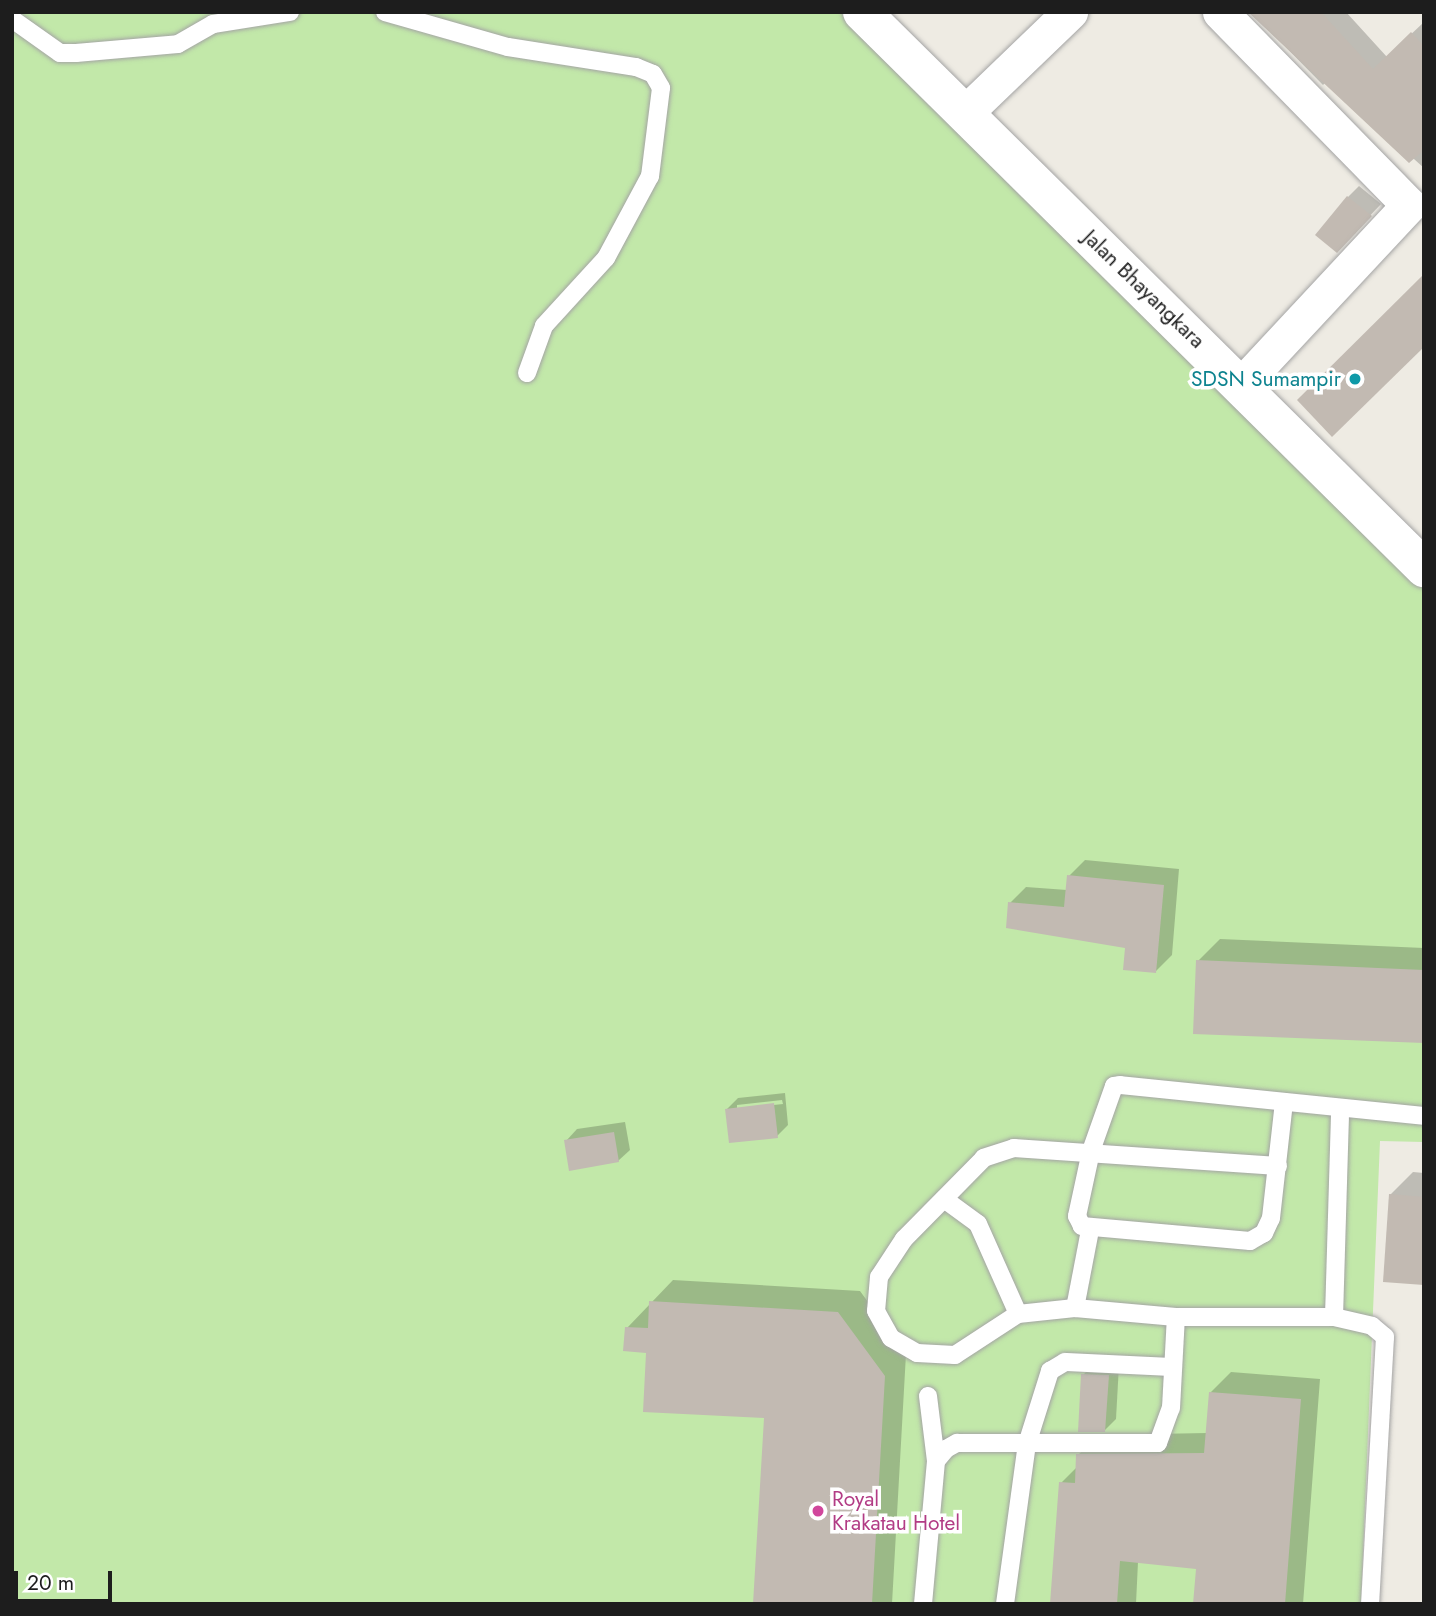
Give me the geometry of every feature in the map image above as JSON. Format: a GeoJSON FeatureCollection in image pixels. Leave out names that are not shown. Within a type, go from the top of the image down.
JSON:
{"type":"FeatureCollection","features":[{"type":"Feature","properties":{"kind":"street","name":"Jalan Bhayangkara"},"geometry":{"type":"LineString","coordinates":[[862,12],[1242,384],[1424,568]]}},
{"type":"Feature","properties":{"kind":"street"},"geometry":{"type":"LineString","coordinates":[[965,113],[1069,12]]}},
{"type":"Feature","properties":{"kind":"street"},"geometry":{"type":"LineString","coordinates":[[1220,12],[1409,205],[1242,384]]}},
{"type":"Feature","properties":{"kind":"lane"},"geometry":{"type":"LineString","coordinates":[[12,19],[46,45],[76,53],[141,50],[178,44],[213,24],[290,12]]}},
{"type":"Feature","properties":{"kind":"lane"},"geometry":{"type":"LineString","coordinates":[[385,12],[508,47],[636,67],[653,74],[661,88],[650,176],[606,258],[544,326],[527,373]]}},
{"type":"Feature","properties":{"kind":"lane"},"geometry":{"type":"LineString","coordinates":[[1284,1102],[1271,1218],[1250,1241],[1090,1230],[1077,1216],[1091,1151],[1114,1086],[1284,1102],[1340,1109],[1424,1116]]}},
{"type":"Feature","properties":{"kind":"lane"},"geometry":{"type":"LineString","coordinates":[[1334,1317],[1340,1109]]}},
{"type":"Feature","properties":{"kind":"lane"},"geometry":{"type":"LineString","coordinates":[[1278,1166],[1014,1147],[984,1158],[944,1199],[879,1276],[876,1311],[891,1338],[917,1353],[955,1355],[1018,1314],[1075,1308],[1176,1317],[1334,1317],[1364,1322],[1385,1337],[1370,1604]]}},
{"type":"Feature","properties":{"kind":"lane"},"geometry":{"type":"LineString","coordinates":[[944,1199],[978,1224],[1018,1314]]}},
{"type":"Feature","properties":{"kind":"lane"},"geometry":{"type":"LineString","coordinates":[[1075,1308],[1090,1230]]}},
{"type":"Feature","properties":{"kind":"lane"},"geometry":{"type":"LineString","coordinates":[[936,1461],[957,1443],[1158,1443],[1167,1431],[1176,1317]]}},
{"type":"Feature","properties":{"kind":"lane"},"geometry":{"type":"LineString","coordinates":[[1005,1604],[1027,1444],[1056,1365],[1173,1367]]}},
{"type":"Feature","properties":{"kind":"lane"},"geometry":{"type":"LineString","coordinates":[[923,1604],[936,1461],[928,1396]]}},
{"type":"Feature","properties":{"kind":"green space"},"geometry":{"type":"Polygon","coordinates":[[[12,12],[840,12],[1424,576],[1424,1142],[1380,1141],[1361,1604],[12,1604],[12,12]]]}},
{"type":"Feature","properties":{"kind":"building"},"geometry":{"type":"Polygon","coordinates":[[[1248,12],[1321,12],[1373,69],[1411,32],[1424,46],[1424,150],[1409,163],[1248,12]]]}},
{"type":"Feature","properties":{"kind":"building"},"geometry":{"type":"Polygon","coordinates":[[[1347,196],[1372,216],[1337,253],[1315,235],[1347,196]]]}},
{"type":"Feature","properties":{"kind":"building","name":"SDSN Sumampir"},"geometry":{"type":"Polygon","coordinates":[[[1424,274],[1424,347],[1332,437],[1297,400],[1424,274]]]}},
{"type":"Feature","properties":{"kind":"building"},"geometry":{"type":"Polygon","coordinates":[[[1067,875],[1164,885],[1156,973],[1123,970],[1125,948],[1006,928],[1008,902],[1064,907],[1067,875]]]}},
{"type":"Feature","properties":{"kind":"building"},"geometry":{"type":"Polygon","coordinates":[[[1196,960],[1424,970],[1424,1043],[1193,1034],[1196,960]]]}},
{"type":"Feature","properties":{"kind":"building"},"geometry":{"type":"Polygon","coordinates":[[[774,1103],[778,1138],[729,1143],[725,1109],[774,1103]]]}},
{"type":"Feature","properties":{"kind":"building"},"geometry":{"type":"Polygon","coordinates":[[[614,1132],[619,1162],[569,1171],[564,1140],[614,1132]]]}},
{"type":"Feature","properties":{"kind":"building"},"geometry":{"type":"Polygon","coordinates":[[[1389,1194],[1424,1197],[1424,1285],[1383,1282],[1389,1194]]]}},
{"type":"Feature","properties":{"kind":"building","name":"Royal Krakatau Hotel"},"geometry":{"type":"Polygon","coordinates":[[[649,1301],[838,1312],[885,1376],[872,1604],[753,1604],[764,1418],[643,1412],[646,1353],[623,1351],[625,1327],[648,1328],[649,1301]]]}},
{"type":"Feature","properties":{"kind":"building"},"geometry":{"type":"Polygon","coordinates":[[[1081,1374],[1109,1375],[1105,1432],[1078,1432],[1081,1374]]]}},
{"type":"Feature","properties":{"kind":"building"},"geometry":{"type":"Polygon","coordinates":[[[1209,1392],[1301,1399],[1285,1604],[1193,1604],[1196,1569],[1120,1561],[1117,1604],[1050,1604],[1059,1482],[1075,1483],[1076,1454],[1204,1453],[1209,1392]]]}},
{"type":"Feature","properties":{"kind":"place","name":"SDSN Sumampir"},"geometry":{"type":"Point","coordinates":[1355,379]}},
{"type":"Feature","properties":{"kind":"place","name":"Royal Krakatau Hotel"},"geometry":{"type":"Point","coordinates":[818,1511]}}]}
